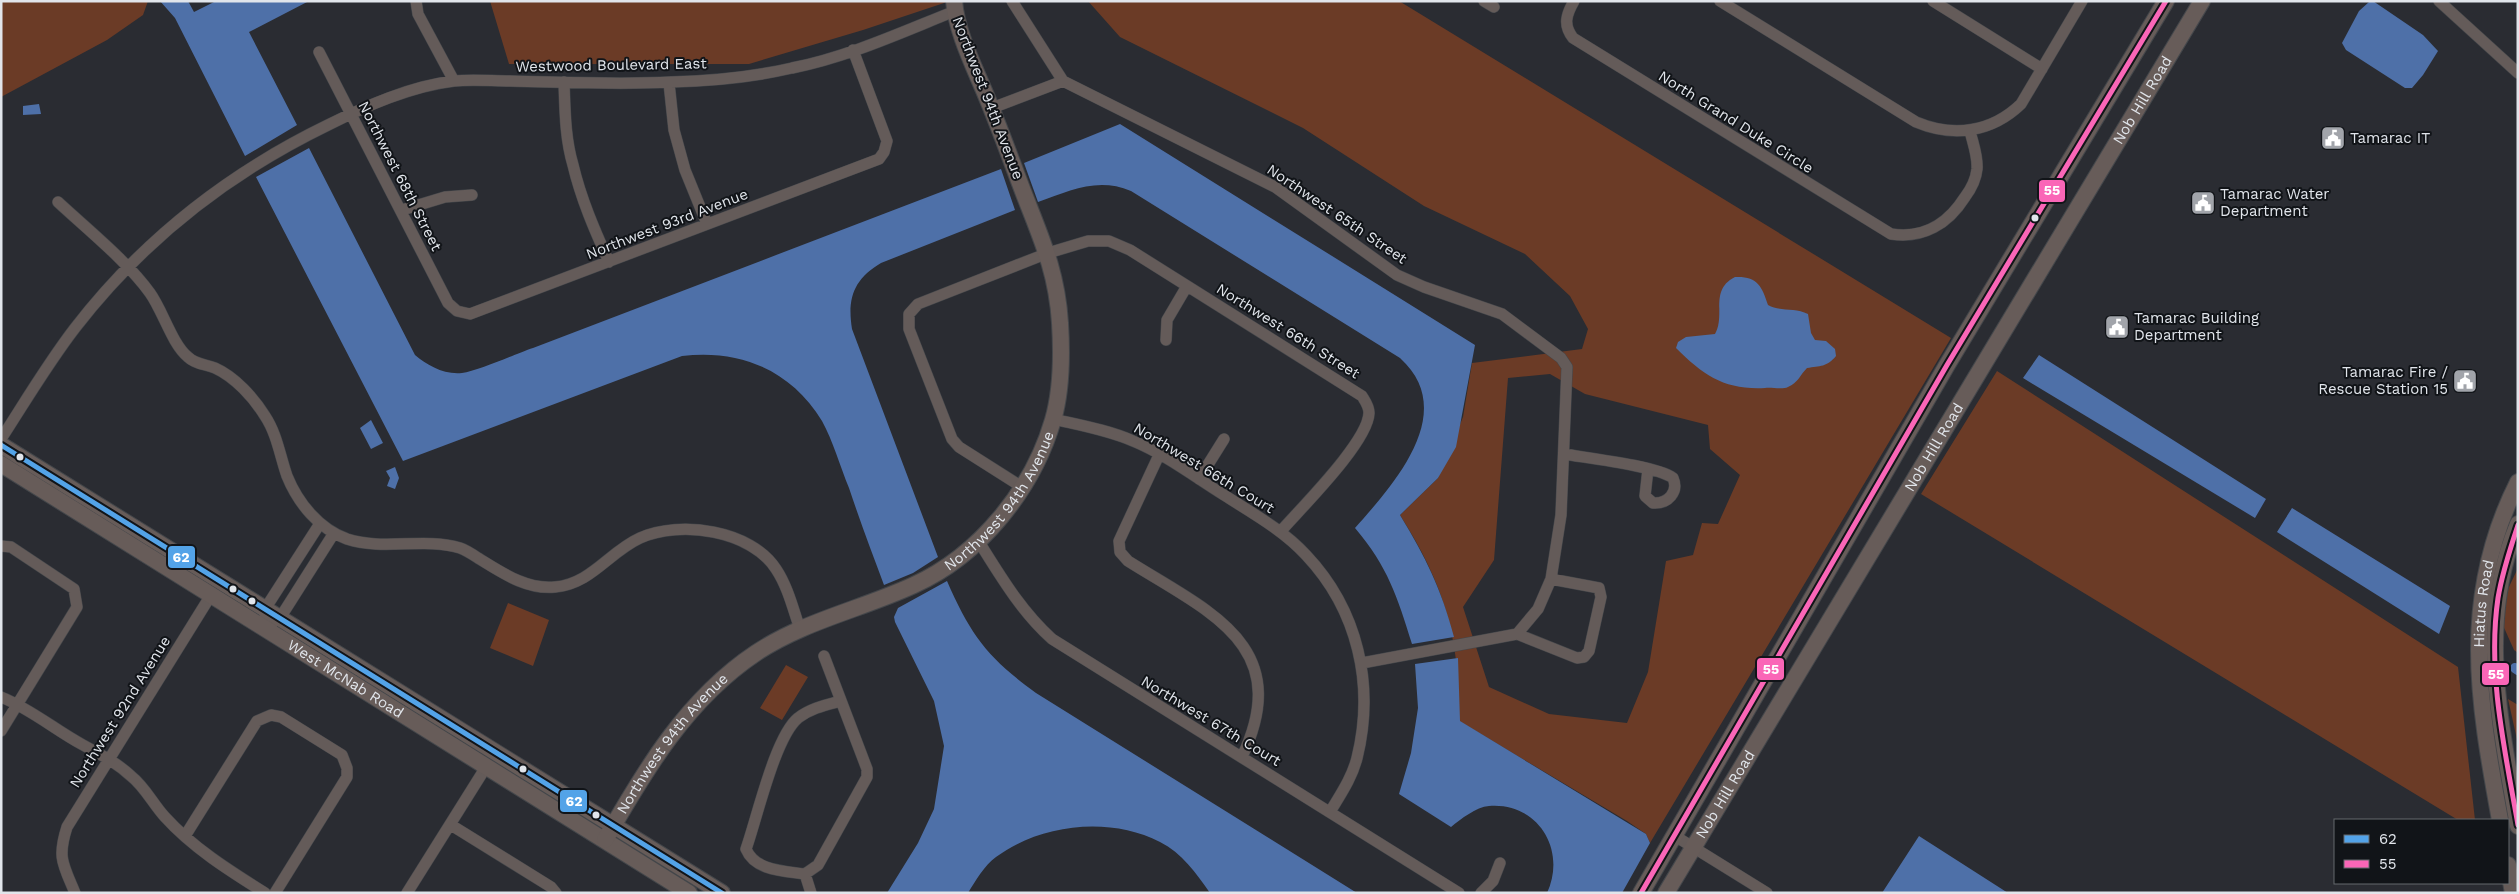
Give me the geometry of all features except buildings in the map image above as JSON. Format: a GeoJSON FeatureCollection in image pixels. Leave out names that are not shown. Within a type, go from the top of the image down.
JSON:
{"type":"FeatureCollection","features":[{"type":"Feature","properties":{"kind":"main road","name":"Nob Hill Road"},"geometry":{"type":"LineString","coordinates":[[1641,893],[1819,582],[1932,390],[2166,1]]}},
{"type":"Feature","properties":{"kind":"main road","name":"Nob Hill Road"},"geometry":{"type":"LineString","coordinates":[[1666,893],[2202,1]]}},
{"type":"Feature","properties":{"kind":"main road","name":"Northwest 94th Avenue"},"geometry":{"type":"LineString","coordinates":[[609,833],[665,742],[696,703],[726,675],[758,652],[800,629],[917,584],[948,566],[979,542],[1022,487],[1040,454],[1053,419],[1062,353],[1056,290],[1048,253],[964,40],[954,6]]}},
{"type":"Feature","properties":{"kind":"main road","name":"West McNab Road"},"geometry":{"type":"LineString","coordinates":[[1,445],[280,618],[609,833],[689,893]]}},
{"type":"Feature","properties":{"kind":"main road","name":"West McNab Road"},"geometry":{"type":"LineString","coordinates":[[1,464],[486,767],[722,893]]}},
{"type":"Feature","properties":{"kind":"main road","name":"Hiatus Road"},"geometry":{"type":"LineString","coordinates":[[2500,819],[2480,697],[2478,661],[2479,622],[2493,544],[2518,482]]}},
{"type":"Feature","properties":{"kind":"main road","name":"Hiatus Road"},"geometry":{"type":"LineString","coordinates":[[2518,524],[2500,588],[2494,661],[2497,699],[2518,826]]}},
{"type":"Feature","properties":{"kind":"main road"},"geometry":{"type":"LineString","coordinates":[[2509,871],[2513,893]]}},
{"type":"Feature","properties":{"kind":"street"},"geometry":{"type":"LineString","coordinates":[[416,1],[418,14],[454,82]]}},
{"type":"Feature","properties":{"kind":"street"},"geometry":{"type":"LineString","coordinates":[[992,108],[1063,81],[1012,1]]}},
{"type":"Feature","properties":{"kind":"street","name":"North Grand Duke Circle"},"geometry":{"type":"LineString","coordinates":[[1574,1],[1566,20],[1567,30],[1573,38],[1882,231],[1902,236],[1923,233],[1941,224],[1956,212],[1976,178],[1976,154],[1970,131]]}},
{"type":"Feature","properties":{"kind":"street"},"geometry":{"type":"LineString","coordinates":[[1720,1],[1916,122],[1938,130],[1970,131],[1999,121],[2012,113],[2021,104],[2082,1]]}},
{"type":"Feature","properties":{"kind":"street"},"geometry":{"type":"LineString","coordinates":[[1933,1],[2042,69]]}},
{"type":"Feature","properties":{"kind":"street"},"geometry":{"type":"LineString","coordinates":[[2439,1],[2518,73]]}},
{"type":"Feature","properties":{"kind":"street","name":"Westwood Boulevard East"},"geometry":{"type":"LineString","coordinates":[[1,439],[74,329],[127,268],[161,234],[204,198],[236,176],[298,139],[352,113],[411,92],[454,82],[669,83],[717,79],[793,68],[853,50],[954,6]]}},
{"type":"Feature","properties":{"kind":"street","name":"Northwest 93rd Avenue"},"geometry":{"type":"LineString","coordinates":[[457,312],[470,314],[878,159],[884,152],[887,141],[853,50]]}},
{"type":"Feature","properties":{"kind":"street","name":"Northwest 68th Street"},"geometry":{"type":"LineString","coordinates":[[319,52],[402,210],[448,303],[457,312]]}},
{"type":"Feature","properties":{"kind":"street","name":"Northwest 65th Street"},"geometry":{"type":"LineString","coordinates":[[1063,81],[1275,187],[1397,274],[1441,293],[1484,306],[1519,324],[1561,358],[1567,367],[1564,454]]}},
{"type":"Feature","properties":{"kind":"street"},"geometry":{"type":"LineString","coordinates":[[564,82],[565,121],[572,164],[585,207],[609,262]]}},
{"type":"Feature","properties":{"kind":"street"},"geometry":{"type":"LineString","coordinates":[[669,83],[674,130],[684,170],[707,224]]}},
{"type":"Feature","properties":{"kind":"street"},"geometry":{"type":"LineString","coordinates":[[402,210],[445,197],[472,195]]}},
{"type":"Feature","properties":{"kind":"street"},"geometry":{"type":"LineString","coordinates":[[58,202],[127,268],[149,292],[187,357],[200,365],[214,368],[228,376],[246,392],[265,416],[278,443],[287,475],[297,495],[319,525],[348,539],[371,544],[442,545],[462,548],[514,580],[535,586],[555,587],[572,583],[588,576],[639,538],[663,531],[686,528],[714,532],[739,541],[759,552],[774,567],[785,585],[800,629]]}},
{"type":"Feature","properties":{"kind":"street","name":"Northwest 66th Street"},"geometry":{"type":"LineString","coordinates":[[1022,487],[959,447],[952,439],[909,329],[909,314],[918,304],[1048,253],[1088,241],[1109,241],[1130,250],[1362,396],[1368,406],[1369,415],[1364,431],[1354,447],[1280,531]]}},
{"type":"Feature","properties":{"kind":"street"},"geometry":{"type":"LineString","coordinates":[[1166,340],[1167,320],[1187,286]]}},
{"type":"Feature","properties":{"kind":"street","name":"Northwest 66th Court"},"geometry":{"type":"LineString","coordinates":[[1053,419],[1115,434],[1134,441],[1159,455],[1280,531],[1306,554],[1328,582],[1344,608],[1362,663],[1365,697],[1356,760],[1346,785],[1330,812]]}},
{"type":"Feature","properties":{"kind":"street"},"geometry":{"type":"LineString","coordinates":[[1198,479],[1224,439]]}},
{"type":"Feature","properties":{"kind":"street"},"geometry":{"type":"LineString","coordinates":[[1517,634],[1538,609],[1551,579],[1561,515],[1564,454],[1648,469]]}},
{"type":"Feature","properties":{"kind":"street"},"geometry":{"type":"LineString","coordinates":[[1159,455],[1119,541],[1120,552],[1128,561],[1230,628],[1247,651],[1256,673],[1260,696],[1253,735],[1242,758]]}},
{"type":"Feature","properties":{"kind":"street"},"geometry":{"type":"LineString","coordinates":[[264,628],[266,609],[319,525]]}},
{"type":"Feature","properties":{"kind":"street"},"geometry":{"type":"LineString","coordinates":[[264,628],[280,618],[334,533]]}},
{"type":"Feature","properties":{"kind":"street","name":"Northwest 67th Court"},"geometry":{"type":"LineString","coordinates":[[979,542],[1019,605],[1032,622],[1052,639],[1459,893]]}},
{"type":"Feature","properties":{"kind":"street"},"geometry":{"type":"LineString","coordinates":[[1,546],[11,547],[74,589],[77,597],[77,607],[1,731]]}},
{"type":"Feature","properties":{"kind":"street"},"geometry":{"type":"LineString","coordinates":[[1362,663],[1517,634],[1577,658],[1584,657],[1589,651],[1601,597],[1598,588],[1551,579]]}},
{"type":"Feature","properties":{"kind":"street","name":"Northwest 92nd Avenue"},"geometry":{"type":"LineString","coordinates":[[75,893],[63,866],[60,846],[67,827],[210,595]]}},
{"type":"Feature","properties":{"kind":"street"},"geometry":{"type":"LineString","coordinates":[[824,656],[867,769],[867,777],[818,864],[805,874],[757,864],[750,858],[746,849],[786,733],[798,719],[811,710],[841,701]]}},
{"type":"Feature","properties":{"kind":"street"},"geometry":{"type":"LineString","coordinates":[[1,697],[18,704],[83,745],[109,758],[134,777],[165,817],[185,836],[218,864],[265,893]]}},
{"type":"Feature","properties":{"kind":"street"},"geometry":{"type":"LineString","coordinates":[[185,836],[257,721],[271,715],[282,717],[342,755],[347,768],[347,777],[275,893]]}},
{"type":"Feature","properties":{"kind":"street"},"geometry":{"type":"LineString","coordinates":[[408,893],[486,767]]}},
{"type":"Feature","properties":{"kind":"street"},"geometry":{"type":"LineString","coordinates":[[451,825],[551,887],[556,893]]}},
{"type":"Feature","properties":{"kind":"street"},"geometry":{"type":"LineString","coordinates":[[1675,836],[1767,893]]}},
{"type":"Feature","properties":{"kind":"street"},"geometry":{"type":"LineString","coordinates":[[1481,893],[1493,882],[1500,863]]}},
{"type":"Feature","properties":{"kind":"street"},"geometry":{"type":"LineString","coordinates":[[805,874],[811,893]]}},
{"type":"Feature","properties":{"kind":"shaded area"},"geometry":{"type":"Polygon","coordinates":[[[1,1],[148,1],[143,15],[107,40],[1,97],[1,1]]]}},
{"type":"Feature","properties":{"kind":"shaded area"},"geometry":{"type":"Polygon","coordinates":[[[490,1],[950,1],[863,30],[749,64],[509,64],[490,1]]]}},
{"type":"Feature","properties":{"kind":"shaded area"},"geometry":{"type":"Polygon","coordinates":[[[1088,1],[1399,1],[1951,338],[1650,843],[1646,834],[1627,821],[1459,721],[1457,664],[1447,614],[1439,589],[1428,565],[1400,515],[1438,478],[1463,417],[1472,363],[1582,349],[1588,329],[1570,296],[1525,254],[1424,206],[1303,128],[1120,37],[1088,1]],[[1550,374],[1508,378],[1494,560],[1463,607],[1489,687],[1549,714],[1627,723],[1648,672],[1666,561],[1693,555],[1702,523],[1718,524],[1740,475],[1710,449],[1708,425],[1585,394],[1550,374]]]}},
{"type":"Feature","properties":{"kind":"shaded area"},"geometry":{"type":"Polygon","coordinates":[[[1997,371],[2458,667],[2475,819],[2456,819],[1921,494],[1997,371]]]}},
{"type":"Feature","properties":{"kind":"shaded area"},"geometry":{"type":"Polygon","coordinates":[[[2518,568],[2518,653],[2514,650],[2497,612],[2518,568]]]}},
{"type":"Feature","properties":{"kind":"shaded area"},"geometry":{"type":"Polygon","coordinates":[[[508,603],[549,620],[533,666],[490,648],[508,603]]]}},
{"type":"Feature","properties":{"kind":"shaded area"},"geometry":{"type":"Polygon","coordinates":[[[786,665],[808,677],[782,720],[760,708],[786,665]]]}},
{"type":"Feature","properties":{"kind":"shaded area"},"geometry":{"type":"Polygon","coordinates":[[[2508,699],[2518,705],[2518,744],[2508,699]]]}},
{"type":"Feature","properties":{"kind":"water"},"geometry":{"type":"Polygon","coordinates":[[[160,1],[188,1],[194,12],[216,1],[309,1],[249,32],[297,125],[245,156],[175,18],[160,1]]]}},
{"type":"Feature","properties":{"kind":"water"},"geometry":{"type":"Polygon","coordinates":[[[2373,1],[2423,35],[2438,51],[2423,75],[2412,88],[2405,88],[2346,50],[2342,43],[2359,11],[2369,2],[2373,1]]]}},
{"type":"Feature","properties":{"kind":"water"},"geometry":{"type":"Polygon","coordinates":[[[39,104],[41,114],[23,115],[23,106],[39,104]]]}},
{"type":"Feature","properties":{"kind":"water"},"geometry":{"type":"Polygon","coordinates":[[[1120,124],[1475,345],[1456,447],[1438,478],[1400,515],[1418,545],[1432,574],[1444,603],[1454,637],[1412,644],[1384,569],[1355,528],[1402,470],[1414,447],[1422,424],[1424,401],[1417,379],[1400,358],[1131,191],[1107,185],[1095,185],[1038,202],[1024,163],[1120,124]]]}},
{"type":"Feature","properties":{"kind":"water"},"geometry":{"type":"Polygon","coordinates":[[[309,148],[415,355],[436,368],[455,373],[469,372],[487,366],[1001,169],[1015,210],[881,263],[864,276],[855,290],[852,299],[852,329],[938,557],[913,573],[884,585],[830,437],[822,421],[795,388],[779,376],[744,360],[724,356],[682,356],[403,461],[256,177],[309,148]]]}},
{"type":"Feature","properties":{"kind":"water"},"geometry":{"type":"Polygon","coordinates":[[[1735,277],[1754,280],[1761,288],[1768,305],[1808,314],[1811,333],[1815,340],[1826,341],[1835,349],[1836,356],[1833,360],[1820,366],[1807,368],[1799,379],[1788,387],[1783,388],[1738,387],[1716,379],[1696,366],[1676,348],[1678,342],[1686,337],[1715,334],[1718,327],[1719,303],[1722,289],[1727,282],[1735,277]]]}},
{"type":"Feature","properties":{"kind":"water"},"geometry":{"type":"Polygon","coordinates":[[[2039,355],[2266,499],[2255,518],[2023,378],[2039,355]]]}},
{"type":"Feature","properties":{"kind":"water"},"geometry":{"type":"Polygon","coordinates":[[[371,420],[383,443],[371,449],[360,428],[371,420]]]}},
{"type":"Feature","properties":{"kind":"water"},"geometry":{"type":"Polygon","coordinates":[[[395,467],[399,478],[395,489],[387,486],[390,478],[386,471],[395,467]]]}},
{"type":"Feature","properties":{"kind":"water"},"geometry":{"type":"Polygon","coordinates":[[[2292,508],[2450,606],[2439,634],[2277,532],[2292,508]]]}},
{"type":"Feature","properties":{"kind":"water"},"geometry":{"type":"Polygon","coordinates":[[[947,581],[964,617],[982,644],[1005,668],[1036,693],[1357,893],[1210,893],[1188,864],[1160,842],[1140,834],[1119,829],[1076,827],[1033,837],[996,857],[980,874],[968,893],[887,893],[918,843],[934,809],[944,746],[934,701],[894,617],[898,608],[947,581]]]}},
{"type":"Feature","properties":{"kind":"water"},"geometry":{"type":"Polygon","coordinates":[[[1458,658],[1460,721],[1646,834],[1650,843],[1622,893],[1547,893],[1552,877],[1553,861],[1550,846],[1544,832],[1534,820],[1522,812],[1506,807],[1484,807],[1469,814],[1451,827],[1399,794],[1411,753],[1418,708],[1415,664],[1458,658]]]}},
{"type":"Feature","properties":{"kind":"water"},"geometry":{"type":"Polygon","coordinates":[[[1919,836],[2008,893],[1882,893],[1919,836]]]}},
{"type":"Feature","properties":{"kind":"transit line","name":"55"},"geometry":{"type":"LineString","coordinates":[[1641,893],[1947,365],[2166,1]]}},
{"type":"Feature","properties":{"kind":"transit line","name":"62"},"geometry":{"type":"LineString","coordinates":[[1,445],[722,893]]}},
{"type":"Feature","properties":{"kind":"transit line","name":"55"},"geometry":{"type":"LineString","coordinates":[[2518,525],[2504,570],[2495,626],[2496,683],[2499,712],[2518,825]]}},
{"type":"Feature","properties":{"kind":"place","name":"Tamarac IT"},"geometry":{"type":"Point","coordinates":[2333,138]}},
{"type":"Feature","properties":{"kind":"place","name":"Tamarac Water Department"},"geometry":{"type":"Point","coordinates":[2203,203]}},
{"type":"Feature","properties":{"kind":"place","name":"Tamarac Building Department"},"geometry":{"type":"Point","coordinates":[2117,327]}},
{"type":"Feature","properties":{"kind":"place","name":"Tamarac Fire / Rescue Station 15"},"geometry":{"type":"Point","coordinates":[2465,381]}}]}
